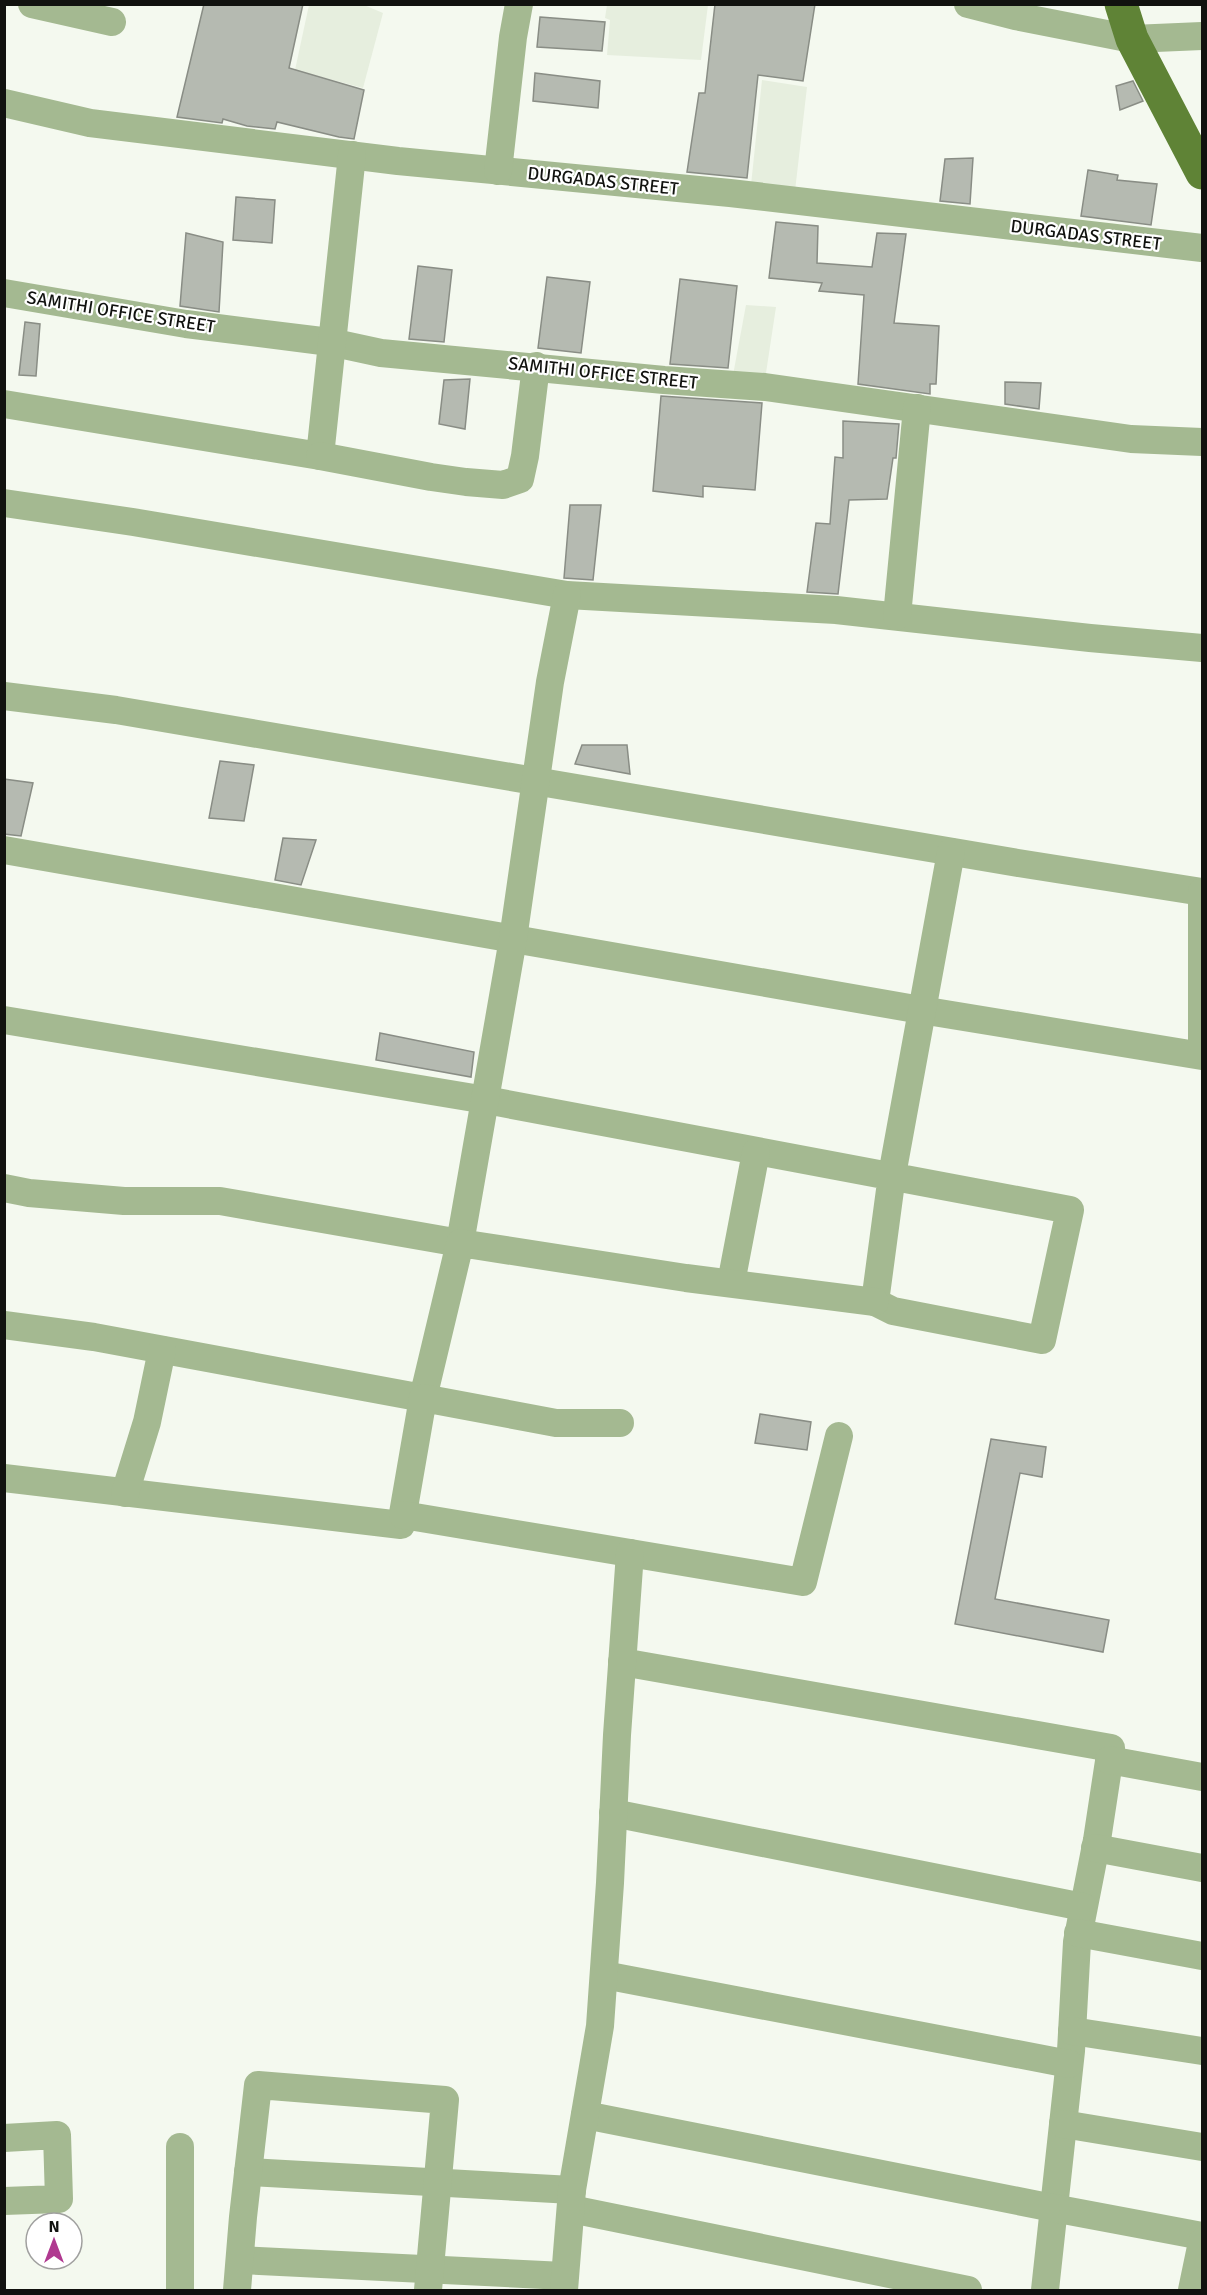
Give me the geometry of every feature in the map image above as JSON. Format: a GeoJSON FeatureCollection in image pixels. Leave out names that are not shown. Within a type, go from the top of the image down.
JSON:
{"type":"FeatureCollection","features":[{"type":"Feature","properties":{"kind":"main road"},"geometry":{"type":"LineString","coordinates":[[1121,4],[1132,39],[1203,172]]}},
{"type":"Feature","properties":{"kind":"street"},"geometry":{"type":"LineString","coordinates":[[32,4],[112,22]]}},
{"type":"Feature","properties":{"kind":"street"},"geometry":{"type":"LineString","coordinates":[[498,171],[513,37],[519,4]]}},
{"type":"Feature","properties":{"kind":"street"},"geometry":{"type":"LineString","coordinates":[[968,4],[1015,16],[1132,39],[1203,36]]}},
{"type":"Feature","properties":{"kind":"street","name":"DURGADAS STREET"},"geometry":{"type":"LineString","coordinates":[[4,103],[90,123],[352,155],[730,193],[1203,248]]}},
{"type":"Feature","properties":{"kind":"street"},"geometry":{"type":"LineString","coordinates":[[320,456],[330,342],[352,155]]}},
{"type":"Feature","properties":{"kind":"street","name":"SAMITHI OFFICE STREET"},"geometry":{"type":"LineString","coordinates":[[4,293],[186,324],[330,342],[381,353],[664,380],[765,387],[1131,439],[1203,442]]}},
{"type":"Feature","properties":{"kind":"street"},"geometry":{"type":"LineString","coordinates":[[4,404],[320,456],[431,477],[503,485],[520,479],[536,366]]}},
{"type":"Feature","properties":{"kind":"street"},"geometry":{"type":"LineString","coordinates":[[897,616],[917,408]]}},
{"type":"Feature","properties":{"kind":"street"},"geometry":{"type":"LineString","coordinates":[[4,503],[133,522],[567,595],[836,610],[1203,648]]}},
{"type":"Feature","properties":{"kind":"street"},"geometry":{"type":"LineString","coordinates":[[4,1478],[401,1525],[423,1398],[460,1243],[486,1100],[513,939],[550,682],[567,595]]}},
{"type":"Feature","properties":{"kind":"street"},"geometry":{"type":"LineString","coordinates":[[4,696],[116,710],[951,852],[1202,892],[1202,1056],[921,1010],[4,850]]}},
{"type":"Feature","properties":{"kind":"street"},"geometry":{"type":"LineString","coordinates":[[875,1302],[892,1175],[951,852]]}},
{"type":"Feature","properties":{"kind":"street"},"geometry":{"type":"LineString","coordinates":[[4,1020],[486,1100],[1070,1210],[1042,1341],[893,1311],[875,1302],[686,1278],[460,1243],[220,1202],[124,1202],[29,1193],[4,1188]]}},
{"type":"Feature","properties":{"kind":"street"},"geometry":{"type":"LineString","coordinates":[[731,1283],[756,1152]]}},
{"type":"Feature","properties":{"kind":"street"},"geometry":{"type":"LineString","coordinates":[[4,1325],[94,1337],[556,1423],[620,1423]]}},
{"type":"Feature","properties":{"kind":"street"},"geometry":{"type":"LineString","coordinates":[[124,1493],[147,1422],[162,1350]]}},
{"type":"Feature","properties":{"kind":"street"},"geometry":{"type":"LineString","coordinates":[[403,1515],[803,1582],[839,1436]]}},
{"type":"Feature","properties":{"kind":"street"},"geometry":{"type":"LineString","coordinates":[[240,2260],[429,2279],[564,2283],[572,2199],[600,2026],[630,1553]]}},
{"type":"Feature","properties":{"kind":"street"},"geometry":{"type":"LineString","coordinates":[[622,1662],[1111,1748],[1081,1920],[1069,2064],[1045,2290]]}},
{"type":"Feature","properties":{"kind":"street"},"geometry":{"type":"LineString","coordinates":[[1109,1760],[1203,1777]]}},
{"type":"Feature","properties":{"kind":"street"},"geometry":{"type":"LineString","coordinates":[[614,1813],[1081,1920],[1203,1956]]}},
{"type":"Feature","properties":{"kind":"street"},"geometry":{"type":"LineString","coordinates":[[1095,1848],[1203,1868]]}},
{"type":"Feature","properties":{"kind":"street"},"geometry":{"type":"LineString","coordinates":[[604,1975],[1069,2064]]}},
{"type":"Feature","properties":{"kind":"street"},"geometry":{"type":"LineString","coordinates":[[1072,2031],[1203,2051]]}},
{"type":"Feature","properties":{"kind":"street"},"geometry":{"type":"LineString","coordinates":[[237,2290],[258,2085],[445,2100],[429,2279]]}},
{"type":"Feature","properties":{"kind":"street"},"geometry":{"type":"LineString","coordinates":[[585,2115],[1203,2236]]}},
{"type":"Feature","properties":{"kind":"street"},"geometry":{"type":"LineString","coordinates":[[1063,2124],[1203,2147]]}},
{"type":"Feature","properties":{"kind":"street"},"geometry":{"type":"LineString","coordinates":[[4,2138],[57,2135],[59,2199],[4,2201]]}},
{"type":"Feature","properties":{"kind":"street"},"geometry":{"type":"LineString","coordinates":[[180,2147],[180,2290]]}},
{"type":"Feature","properties":{"kind":"street"},"geometry":{"type":"LineString","coordinates":[[248,2172],[437,2183],[572,2199],[968,2290]]}},
{"type":"Feature","properties":{"kind":"street"},"geometry":{"type":"LineString","coordinates":[[1192,2290],[1203,2242]]}},
{"type":"Feature","properties":{"kind":"shaded area"},"geometry":{"type":"Polygon","coordinates":[[[309,5],[364,5],[383,13],[363,88],[295,70],[309,5]]]}},
{"type":"Feature","properties":{"kind":"shaded area"},"geometry":{"type":"Polygon","coordinates":[[[607,5],[708,5],[701,60],[607,55],[610,20],[605,18],[607,5]]]}},
{"type":"Feature","properties":{"kind":"shaded area"},"geometry":{"type":"Polygon","coordinates":[[[762,80],[807,87],[795,191],[751,185],[762,80]]]}},
{"type":"Feature","properties":{"kind":"shaded area"},"geometry":{"type":"Polygon","coordinates":[[[746,305],[776,307],[766,373],[733,375],[746,305]]]}},
{"type":"Feature","properties":{"kind":"building"},"geometry":{"type":"Polygon","coordinates":[[[204,4],[303,4],[289,68],[364,90],[354,139],[277,122],[275,129],[247,126],[223,119],[222,123],[177,117],[204,4]]]}},
{"type":"Feature","properties":{"kind":"building"},"geometry":{"type":"Polygon","coordinates":[[[715,4],[815,4],[803,81],[758,75],[747,178],[687,172],[699,93],[705,93],[715,4]]]}},
{"type":"Feature","properties":{"kind":"building"},"geometry":{"type":"Polygon","coordinates":[[[540,17],[605,22],[602,51],[537,47],[540,17]]]}},
{"type":"Feature","properties":{"kind":"building"},"geometry":{"type":"Polygon","coordinates":[[[535,73],[600,81],[598,108],[533,101],[535,73]]]}},
{"type":"Feature","properties":{"kind":"building"},"geometry":{"type":"Polygon","coordinates":[[[1133,81],[1143,101],[1120,110],[1116,86],[1133,81]]]}},
{"type":"Feature","properties":{"kind":"building"},"geometry":{"type":"Polygon","coordinates":[[[973,158],[970,204],[940,201],[945,159],[973,158]]]}},
{"type":"Feature","properties":{"kind":"building"},"geometry":{"type":"Polygon","coordinates":[[[1088,170],[1118,175],[1117,180],[1157,184],[1151,225],[1081,216],[1088,170]]]}},
{"type":"Feature","properties":{"kind":"building"},"geometry":{"type":"Polygon","coordinates":[[[236,197],[275,200],[272,243],[233,240],[236,197]]]}},
{"type":"Feature","properties":{"kind":"building"},"geometry":{"type":"Polygon","coordinates":[[[776,222],[818,226],[817,263],[872,267],[877,233],[906,234],[894,323],[939,326],[936,384],[930,384],[930,394],[858,384],[864,295],[819,291],[822,283],[769,278],[776,222]]]}},
{"type":"Feature","properties":{"kind":"building"},"geometry":{"type":"Polygon","coordinates":[[[186,233],[223,242],[219,312],[180,306],[186,233]]]}},
{"type":"Feature","properties":{"kind":"building"},"geometry":{"type":"Polygon","coordinates":[[[418,266],[452,270],[444,342],[409,339],[418,266]]]}},
{"type":"Feature","properties":{"kind":"building"},"geometry":{"type":"Polygon","coordinates":[[[547,277],[590,282],[581,353],[538,348],[547,277]]]}},
{"type":"Feature","properties":{"kind":"building"},"geometry":{"type":"Polygon","coordinates":[[[680,279],[737,286],[728,368],[670,364],[680,279]]]}},
{"type":"Feature","properties":{"kind":"building"},"geometry":{"type":"Polygon","coordinates":[[[25,322],[40,324],[36,376],[19,375],[25,322]]]}},
{"type":"Feature","properties":{"kind":"building"},"geometry":{"type":"Polygon","coordinates":[[[470,379],[465,429],[439,424],[444,380],[470,379]]]}},
{"type":"Feature","properties":{"kind":"building"},"geometry":{"type":"Polygon","coordinates":[[[1005,382],[1041,383],[1039,409],[1005,404],[1005,382]]]}},
{"type":"Feature","properties":{"kind":"building"},"geometry":{"type":"Polygon","coordinates":[[[661,396],[762,403],[755,490],[703,486],[703,497],[653,491],[661,396]]]}},
{"type":"Feature","properties":{"kind":"building"},"geometry":{"type":"Polygon","coordinates":[[[843,421],[899,424],[896,458],[893,458],[887,499],[849,500],[838,594],[807,592],[816,523],[830,524],[835,457],[843,458],[843,421]]]}},
{"type":"Feature","properties":{"kind":"building"},"geometry":{"type":"Polygon","coordinates":[[[570,505],[601,505],[593,580],[564,578],[570,505]]]}},
{"type":"Feature","properties":{"kind":"building"},"geometry":{"type":"Polygon","coordinates":[[[582,745],[627,745],[630,774],[575,764],[582,745]]]}},
{"type":"Feature","properties":{"kind":"building"},"geometry":{"type":"Polygon","coordinates":[[[220,761],[254,765],[244,821],[209,818],[220,761]]]}},
{"type":"Feature","properties":{"kind":"building"},"geometry":{"type":"Polygon","coordinates":[[[4,779],[33,783],[21,836],[4,834],[4,779]]]}},
{"type":"Feature","properties":{"kind":"building"},"geometry":{"type":"Polygon","coordinates":[[[283,838],[316,840],[301,885],[275,880],[283,838]]]}},
{"type":"Feature","properties":{"kind":"building"},"geometry":{"type":"Polygon","coordinates":[[[380,1033],[474,1052],[471,1077],[376,1060],[380,1033]]]}},
{"type":"Feature","properties":{"kind":"building"},"geometry":{"type":"Polygon","coordinates":[[[760,1414],[811,1422],[807,1450],[755,1443],[760,1414]]]}},
{"type":"Feature","properties":{"kind":"building"},"geometry":{"type":"Polygon","coordinates":[[[991,1439],[1046,1447],[1042,1477],[1020,1473],[995,1599],[1109,1620],[1103,1652],[955,1624],[991,1439]]]}}]}
